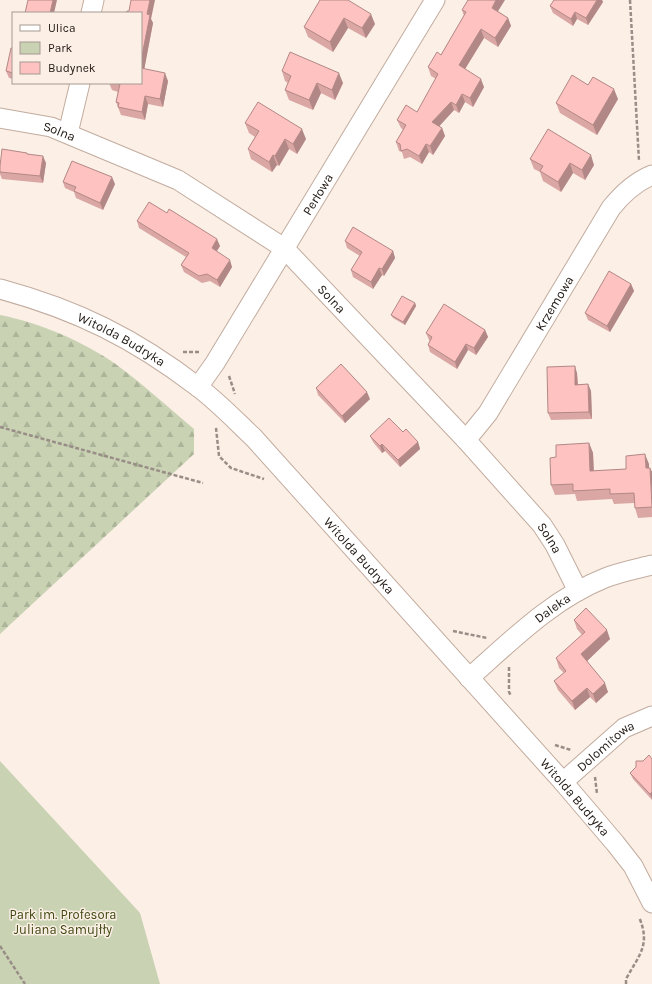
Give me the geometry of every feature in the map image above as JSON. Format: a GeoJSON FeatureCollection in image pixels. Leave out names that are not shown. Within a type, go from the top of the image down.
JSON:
{"type":"FeatureCollection","features":[{"type":"Feature","properties":{"kind":"street"},"geometry":{"type":"LineString","coordinates":[[92,12],[94,0]]}},
{"type":"Feature","properties":{"kind":"street","name":"Perłowa"},"geometry":{"type":"LineString","coordinates":[[198,387],[215,363],[435,0]]}},
{"type":"Feature","properties":{"kind":"street"},"geometry":{"type":"LineString","coordinates":[[68,133],[80,84]]}},
{"type":"Feature","properties":{"kind":"street","name":"Solna"},"geometry":{"type":"LineString","coordinates":[[0,118],[51,127],[178,180],[284,248],[466,440],[542,525],[555,546],[578,591]]}},
{"type":"Feature","properties":{"kind":"street","name":"Krzemowa"},"geometry":{"type":"LineString","coordinates":[[466,440],[488,413],[605,217],[619,199],[646,178]]}},
{"type":"Feature","properties":{"kind":"street","name":"Witolda Budryka"},"geometry":{"type":"LineString","coordinates":[[0,289],[66,310],[110,330],[148,352],[198,387],[254,438],[563,782],[625,854],[641,880],[645,909]]}},
{"type":"Feature","properties":{"kind":"street","name":"Daleka"},"geometry":{"type":"LineString","coordinates":[[469,678],[538,618],[578,591],[604,578],[652,565]]}},
{"type":"Feature","properties":{"kind":"street","name":"Dolomitowa"},"geometry":{"type":"LineString","coordinates":[[563,782],[624,728],[652,716]]}},
{"type":"Feature","properties":{"kind":"path"},"geometry":{"type":"LineString","coordinates":[[630,0],[646,178]]}},
{"type":"Feature","properties":{"kind":"path"},"geometry":{"type":"LineString","coordinates":[[214,423],[217,432],[219,456],[231,468],[269,481]]}},
{"type":"Feature","properties":{"kind":"path"},"geometry":{"type":"LineString","coordinates":[[0,427],[203,483]]}},
{"type":"Feature","properties":{"kind":"path"},"geometry":{"type":"LineString","coordinates":[[509,665],[509,692],[514,702]]}},
{"type":"Feature","properties":{"kind":"path"},"geometry":{"type":"LineString","coordinates":[[553,744],[563,749],[578,751]]}},
{"type":"Feature","properties":{"kind":"path"},"geometry":{"type":"LineString","coordinates":[[626,984],[626,979],[641,955],[645,944],[645,909]]}},
{"type":"Feature","properties":{"kind":"path"},"geometry":{"type":"LineString","coordinates":[[0,946],[25,984]]}},
{"type":"Feature","properties":{"kind":"green space"},"geometry":{"type":"Polygon","coordinates":[[[0,315],[15,318],[61,334],[90,348],[117,365],[194,429],[194,454],[0,634],[0,315]]]}},
{"type":"Feature","properties":{"kind":"green space","name":"Park im. Profesora Juliana Samujłły"},"geometry":{"type":"Polygon","coordinates":[[[0,761],[140,913],[160,984],[0,984],[0,761]]]}},
{"type":"Feature","properties":{"kind":"building"},"geometry":{"type":"Polygon","coordinates":[[[28,0],[53,0],[50,12],[25,12],[28,0]]]}},
{"type":"Feature","properties":{"kind":"building"},"geometry":{"type":"Polygon","coordinates":[[[131,0],[150,0],[147,14],[150,15],[142,56],[142,12],[126,12],[129,11],[131,0]]]}},
{"type":"Feature","properties":{"kind":"building"},"geometry":{"type":"Polygon","coordinates":[[[320,0],[348,0],[371,14],[362,28],[344,18],[330,42],[304,27],[320,0]]]}},
{"type":"Feature","properties":{"kind":"building"},"geometry":{"type":"Polygon","coordinates":[[[468,0],[496,0],[492,8],[508,18],[495,38],[481,29],[459,65],[481,79],[470,98],[462,94],[456,105],[451,102],[432,122],[442,128],[430,146],[426,144],[419,156],[407,149],[401,151],[400,144],[396,142],[406,125],[397,120],[406,105],[417,112],[438,74],[428,67],[437,52],[441,55],[466,12],[462,10],[468,0]]]}},
{"type":"Feature","properties":{"kind":"building"},"geometry":{"type":"Polygon","coordinates":[[[554,0],[597,0],[586,18],[575,12],[571,19],[550,6],[554,0]]]}},
{"type":"Feature","properties":{"kind":"building"},"geometry":{"type":"Polygon","coordinates":[[[11,48],[12,48],[12,73],[6,71],[11,48]]]}},
{"type":"Feature","properties":{"kind":"building"},"geometry":{"type":"Polygon","coordinates":[[[290,52],[339,73],[332,90],[317,83],[309,100],[285,90],[291,76],[282,71],[290,52]]]}},
{"type":"Feature","properties":{"kind":"building"},"geometry":{"type":"Polygon","coordinates":[[[142,68],[165,73],[160,99],[145,96],[142,112],[118,107],[119,103],[116,102],[120,84],[142,84],[142,68]]]}},
{"type":"Feature","properties":{"kind":"building"},"geometry":{"type":"Polygon","coordinates":[[[572,75],[588,85],[593,77],[614,89],[593,125],[556,103],[572,75]]]}},
{"type":"Feature","properties":{"kind":"building"},"geometry":{"type":"Polygon","coordinates":[[[258,102],[302,129],[293,144],[285,139],[275,156],[273,155],[269,162],[248,149],[259,131],[245,123],[258,102]]]}},
{"type":"Feature","properties":{"kind":"building"},"geometry":{"type":"Polygon","coordinates":[[[548,129],[591,155],[582,170],[570,163],[558,182],[540,171],[543,166],[530,159],[548,129]]]}},
{"type":"Feature","properties":{"kind":"building"},"geometry":{"type":"Polygon","coordinates":[[[2,149],[43,156],[40,176],[0,172],[2,149]]]}},
{"type":"Feature","properties":{"kind":"building"},"geometry":{"type":"Polygon","coordinates":[[[72,161],[112,177],[100,203],[74,191],[76,187],[63,182],[72,161]]]}},
{"type":"Feature","properties":{"kind":"building"},"geometry":{"type":"Polygon","coordinates":[[[149,202],[167,213],[169,209],[217,239],[212,248],[230,260],[217,280],[207,274],[199,276],[181,265],[189,253],[137,221],[149,202]]]}},
{"type":"Feature","properties":{"kind":"building"},"geometry":{"type":"Polygon","coordinates":[[[353,227],[393,251],[382,269],[379,268],[371,282],[351,270],[362,252],[345,241],[353,227]]]}},
{"type":"Feature","properties":{"kind":"building"},"geometry":{"type":"Polygon","coordinates":[[[609,271],[631,284],[607,326],[585,313],[609,271]]]}},
{"type":"Feature","properties":{"kind":"building"},"geometry":{"type":"Polygon","coordinates":[[[402,296],[415,303],[403,322],[391,315],[402,296]]]}},
{"type":"Feature","properties":{"kind":"building"},"geometry":{"type":"Polygon","coordinates":[[[444,304],[485,330],[474,348],[466,344],[455,362],[428,345],[432,337],[426,333],[444,304]]]}},
{"type":"Feature","properties":{"kind":"building"},"geometry":{"type":"Polygon","coordinates":[[[341,364],[367,392],[342,416],[316,388],[341,364]]]}},
{"type":"Feature","properties":{"kind":"building"},"geometry":{"type":"Polygon","coordinates":[[[575,366],[575,385],[588,384],[589,412],[548,413],[547,367],[575,366]]]}},
{"type":"Feature","properties":{"kind":"building"},"geometry":{"type":"Polygon","coordinates":[[[389,418],[403,432],[406,429],[418,442],[398,460],[382,444],[380,446],[370,436],[389,418]]]}},
{"type":"Feature","properties":{"kind":"building"},"geometry":{"type":"Polygon","coordinates":[[[589,443],[590,471],[626,469],[626,456],[645,454],[646,468],[650,468],[652,507],[635,508],[634,493],[610,494],[610,489],[573,491],[573,484],[551,485],[550,458],[556,457],[556,445],[589,443]]]}},
{"type":"Feature","properties":{"kind":"building"},"geometry":{"type":"Polygon","coordinates":[[[586,608],[607,630],[581,654],[605,683],[593,694],[587,688],[572,701],[554,681],[566,671],[556,658],[585,632],[574,620],[586,608]]]}},
{"type":"Feature","properties":{"kind":"building"},"geometry":{"type":"Polygon","coordinates":[[[649,755],[652,759],[652,792],[650,794],[630,773],[636,767],[636,761],[643,761],[649,755]]]}}]}
